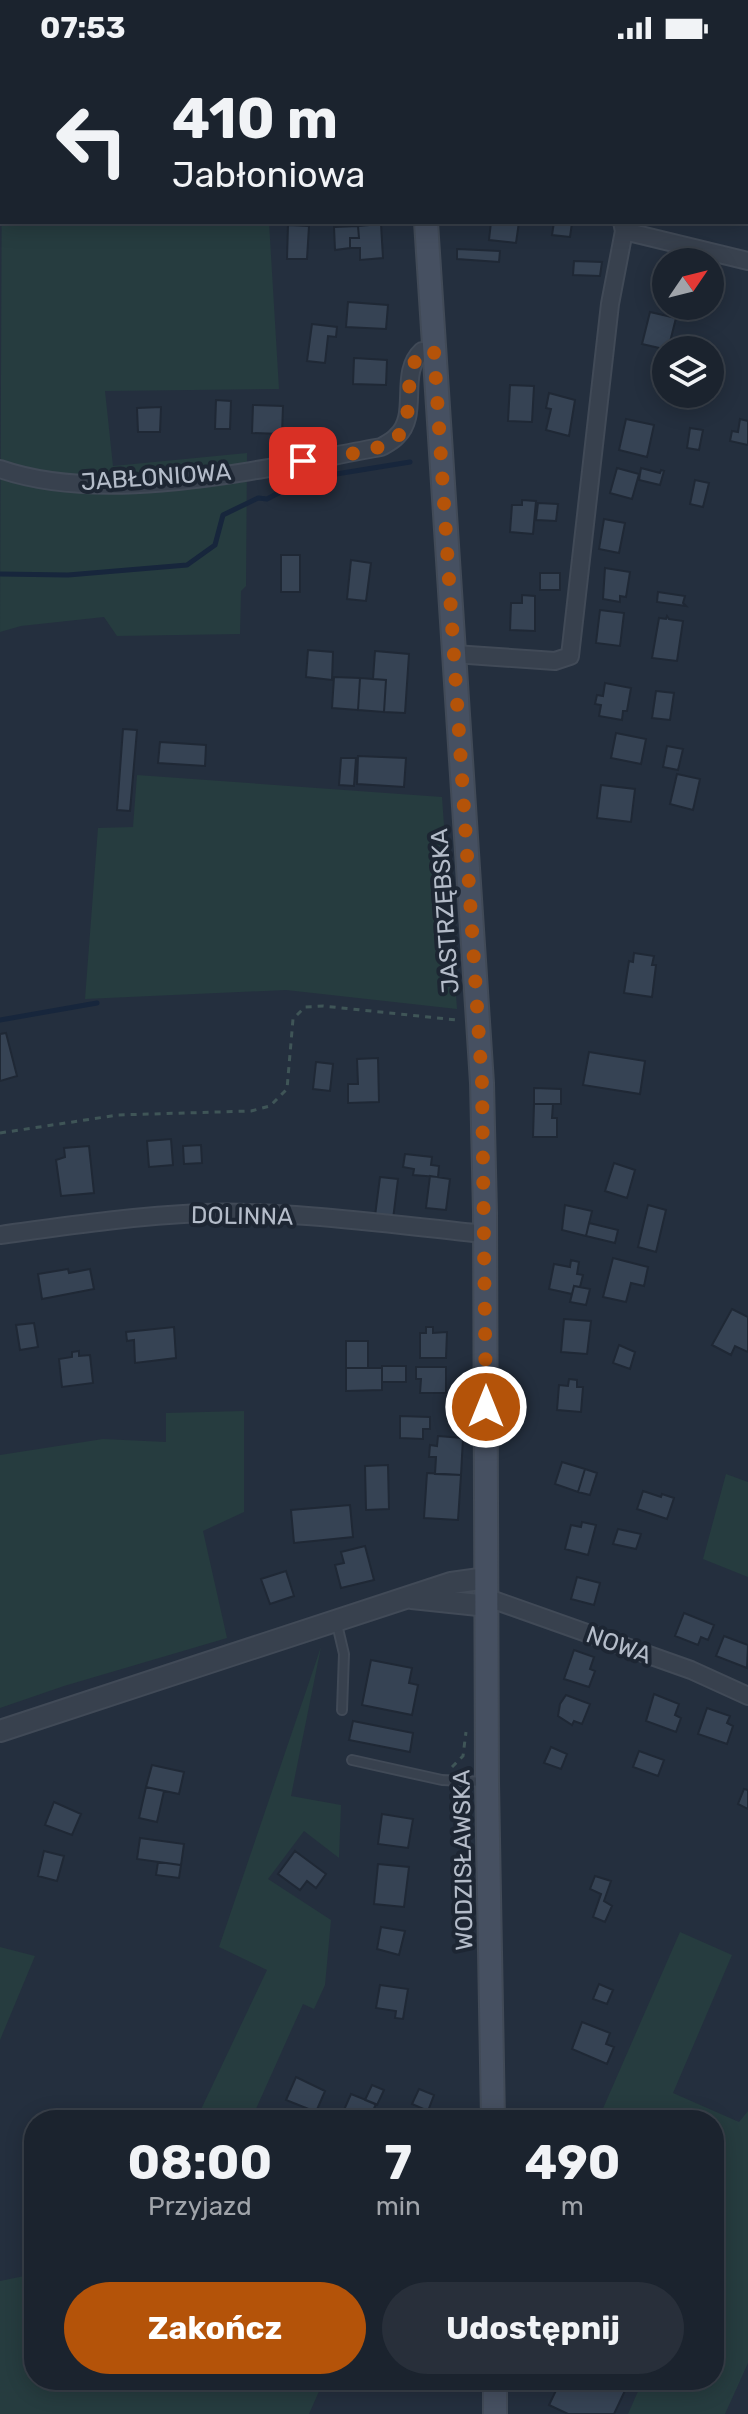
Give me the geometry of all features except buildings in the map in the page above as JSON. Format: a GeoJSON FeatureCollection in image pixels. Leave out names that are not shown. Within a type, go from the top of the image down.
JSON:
{"type":"FeatureCollection","features":[{"type":"Feature","properties":{"kind":"main road","name":"JASTRZĘBSKA"},"geometry":{"type":"LineString","coordinates":[[426,224],[479,1023],[485,1234],[488,1594]]}},
{"type":"Feature","properties":{"kind":"main road","name":"WODZISŁAWSKA"},"geometry":{"type":"LineString","coordinates":[[488,1594],[487,1782],[493,2110]]}},
{"type":"Feature","properties":{"kind":"main road"},"geometry":{"type":"LineString","coordinates":[[495,2390],[495,2414]]}},
{"type":"Feature","properties":{"kind":"street"},"geometry":{"type":"LineString","coordinates":[[454,654],[555,661],[570,656],[610,304],[623,226],[748,261]]}},
{"type":"Feature","properties":{"kind":"street","name":"JABŁONIOWA"},"geometry":{"type":"LineString","coordinates":[[0,469],[53,482],[109,485],[195,479],[381,447],[399,435],[408,415],[410,376],[416,357],[422,351],[434,351]]}},
{"type":"Feature","properties":{"kind":"street","name":"DOLINNA"},"geometry":{"type":"LineString","coordinates":[[0,1235],[201,1213],[272,1215],[485,1234]]}},
{"type":"Feature","properties":{"kind":"street"},"geometry":{"type":"LineString","coordinates":[[0,1731],[336,1620],[412,1598],[488,1594]]}},
{"type":"Feature","properties":{"kind":"street","name":"NOWA"},"geometry":{"type":"LineString","coordinates":[[488,1594],[691,1670],[748,1696]]}},
{"type":"Feature","properties":{"kind":"lane"},"geometry":{"type":"LineString","coordinates":[[336,1620],[344,1654],[342,1710]]}},
{"type":"Feature","properties":{"kind":"lane"},"geometry":{"type":"LineString","coordinates":[[352,1760],[442,1780],[487,1782]]}},
{"type":"Feature","properties":{"kind":"path"},"geometry":{"type":"LineString","coordinates":[[0,1133],[118,1115],[251,1111],[270,1106],[287,1089],[293,1019],[305,1007],[323,1006],[479,1023]]}},
{"type":"Feature","properties":{"kind":"green space"},"geometry":{"type":"Polygon","coordinates":[[[2,224],[269,224],[279,389],[105,391],[113,466],[247,453],[246,586],[241,591],[240,634],[117,636],[104,617],[21,626],[0,632],[2,224]]]}},
{"type":"Feature","properties":{"kind":"green space"},"geometry":{"type":"Polygon","coordinates":[[[137,775],[442,797],[457,1009],[286,990],[85,999],[98,828],[133,827],[137,775]]]}},
{"type":"Feature","properties":{"kind":"green space"},"geometry":{"type":"Polygon","coordinates":[[[244,1411],[244,1512],[203,1531],[227,1638],[0,1708],[0,1455],[103,1439],[166,1442],[166,1413],[244,1411]]]}},
{"type":"Feature","properties":{"kind":"green space"},"geometry":{"type":"Polygon","coordinates":[[[726,1474],[748,1482],[748,1577],[703,1559],[726,1474]]]}},
{"type":"Feature","properties":{"kind":"green space"},"geometry":{"type":"Polygon","coordinates":[[[321,1647],[291,1796],[341,1805],[339,1858],[304,1831],[268,1879],[331,1920],[325,1985],[314,2009],[303,2004],[255,2110],[201,2110],[267,1970],[219,1947],[321,1647]]]}},
{"type":"Feature","properties":{"kind":"green space"},"geometry":{"type":"Polygon","coordinates":[[[680,1932],[732,1955],[673,2093],[712,2110],[602,2110],[680,1932]]]}},
{"type":"Feature","properties":{"kind":"green space"},"geometry":{"type":"Polygon","coordinates":[[[0,1947],[35,1956],[0,2040],[0,1947]]]}},
{"type":"Feature","properties":{"kind":"green space"},"geometry":{"type":"Polygon","coordinates":[[[748,2111],[748,2363],[725,2414],[628,2414],[639,2390],[724,2390],[724,2115],[739,2122],[748,2111]]]}},
{"type":"Feature","properties":{"kind":"green space"},"geometry":{"type":"Polygon","coordinates":[[[24,2276],[24,2390],[320,2390],[309,2414],[0,2414],[0,2281],[24,2276]]]}},
{"type":"Feature","properties":{"kind":"waterway"},"geometry":{"type":"LineString","coordinates":[[0,574],[68,575],[187,565],[215,545],[223,515],[258,498],[267,499],[324,476],[410,462]]}},
{"type":"Feature","properties":{"kind":"waterway"},"geometry":{"type":"LineString","coordinates":[[0,1020],[97,1003]]}},
{"type":"Feature","properties":{"kind":"route"},"geometry":{"type":"LineString","coordinates":[[303,461],[381,447],[399,435],[408,415],[410,376],[416,357],[422,351],[434,351],[482,1083],[486,1407]]}}]}
